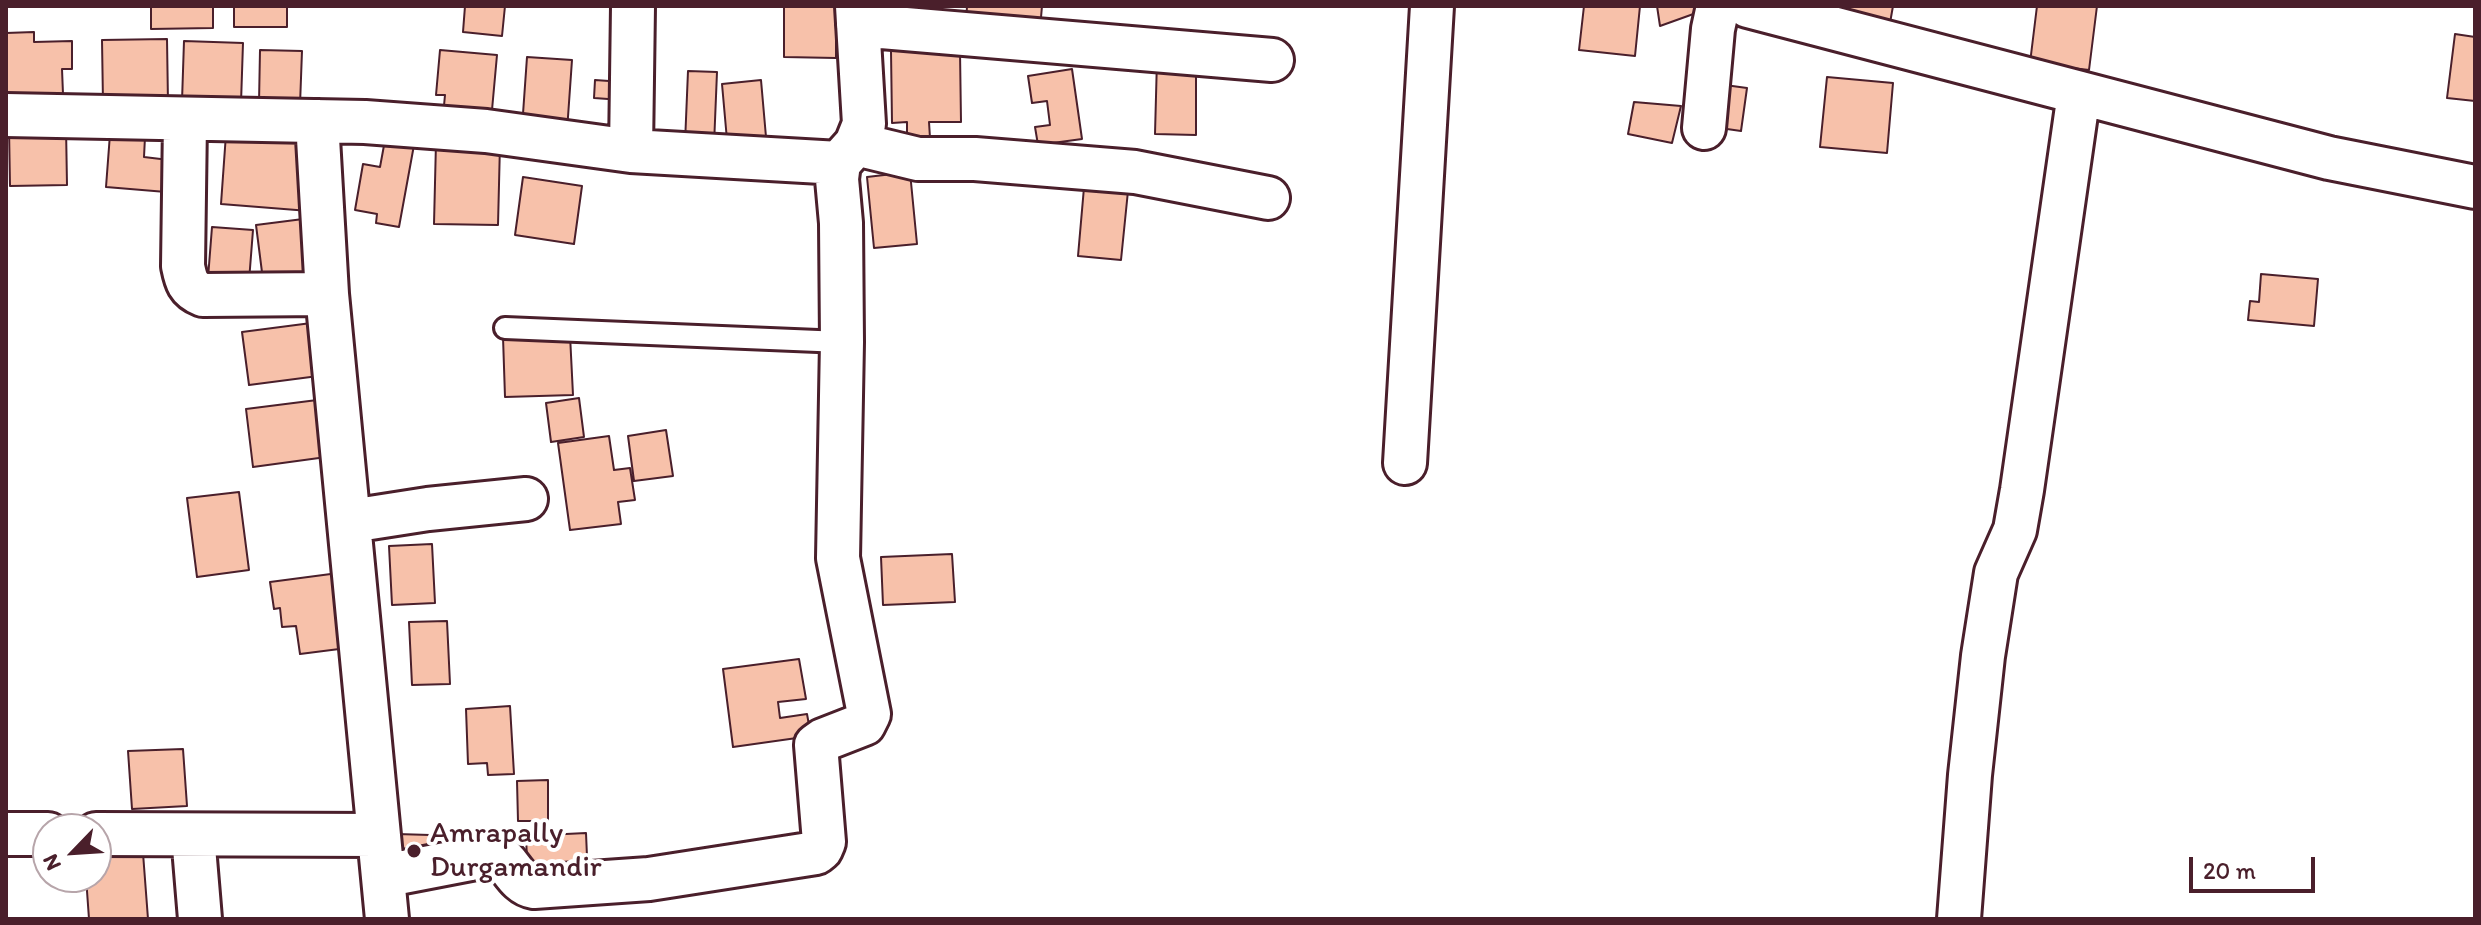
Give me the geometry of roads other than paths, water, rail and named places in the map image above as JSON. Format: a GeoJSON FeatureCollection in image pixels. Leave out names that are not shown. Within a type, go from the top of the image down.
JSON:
{"type":"FeatureCollection","features":[{"type":"Feature","properties":{"kind":"street"},"geometry":{"type":"LineString","coordinates":[[631,151],[633,6]]}},
{"type":"Feature","properties":{"kind":"street"},"geometry":{"type":"LineString","coordinates":[[1405,463],[1432,6]]}},
{"type":"Feature","properties":{"kind":"street"},"geometry":{"type":"LineString","coordinates":[[1704,128],[1718,6]]}},
{"type":"Feature","properties":{"kind":"street"},"geometry":{"type":"LineString","coordinates":[[1748,6],[2329,158],[2475,187]]}},
{"type":"Feature","properties":{"kind":"street"},"geometry":{"type":"LineString","coordinates":[[383,876],[497,854],[522,883],[534,887],[649,879],[816,853],[821,849],[824,842],[816,745],[864,724],[869,714],[838,558],[842,342],[841,223],[837,179],[864,124],[858,15],[1272,60]]}},
{"type":"Feature","properties":{"kind":"street"},"geometry":{"type":"LineString","coordinates":[[1959,919],[1983,656],[1996,573],[2015,530],[2022,490],[2079,93]]}},
{"type":"Feature","properties":{"kind":"street"},"geometry":{"type":"LineString","coordinates":[[6,115],[185,121],[317,121],[486,131],[631,151],[848,153],[918,159],[975,159],[1135,172],[1268,198]]}},
{"type":"Feature","properties":{"kind":"street"},"geometry":{"type":"LineString","coordinates":[[185,121],[183,266],[185,280],[193,291],[203,295],[327,294]]}},
{"type":"Feature","properties":{"kind":"street"},"geometry":{"type":"LineString","coordinates":[[317,121],[327,294],[387,919]]}},
{"type":"Feature","properties":{"kind":"street"},"geometry":{"type":"LineString","coordinates":[[351,521],[526,499]]}},
{"type":"Feature","properties":{"kind":"street"},"geometry":{"type":"LineString","coordinates":[[6,834],[32,834]]}},
{"type":"Feature","properties":{"kind":"street"},"geometry":{"type":"LineString","coordinates":[[112,834],[378,835]]}},
{"type":"Feature","properties":{"kind":"street"},"geometry":{"type":"LineString","coordinates":[[193,835],[200,919]]}},
{"type":"Feature","properties":{"kind":"lane"},"geometry":{"type":"LineString","coordinates":[[505,328],[842,342]]}},
{"type":"Feature","properties":{"kind":"place","name":"Amrapally Durgamandir"},"geometry":{"type":"Point","coordinates":[414,851]}}]}
